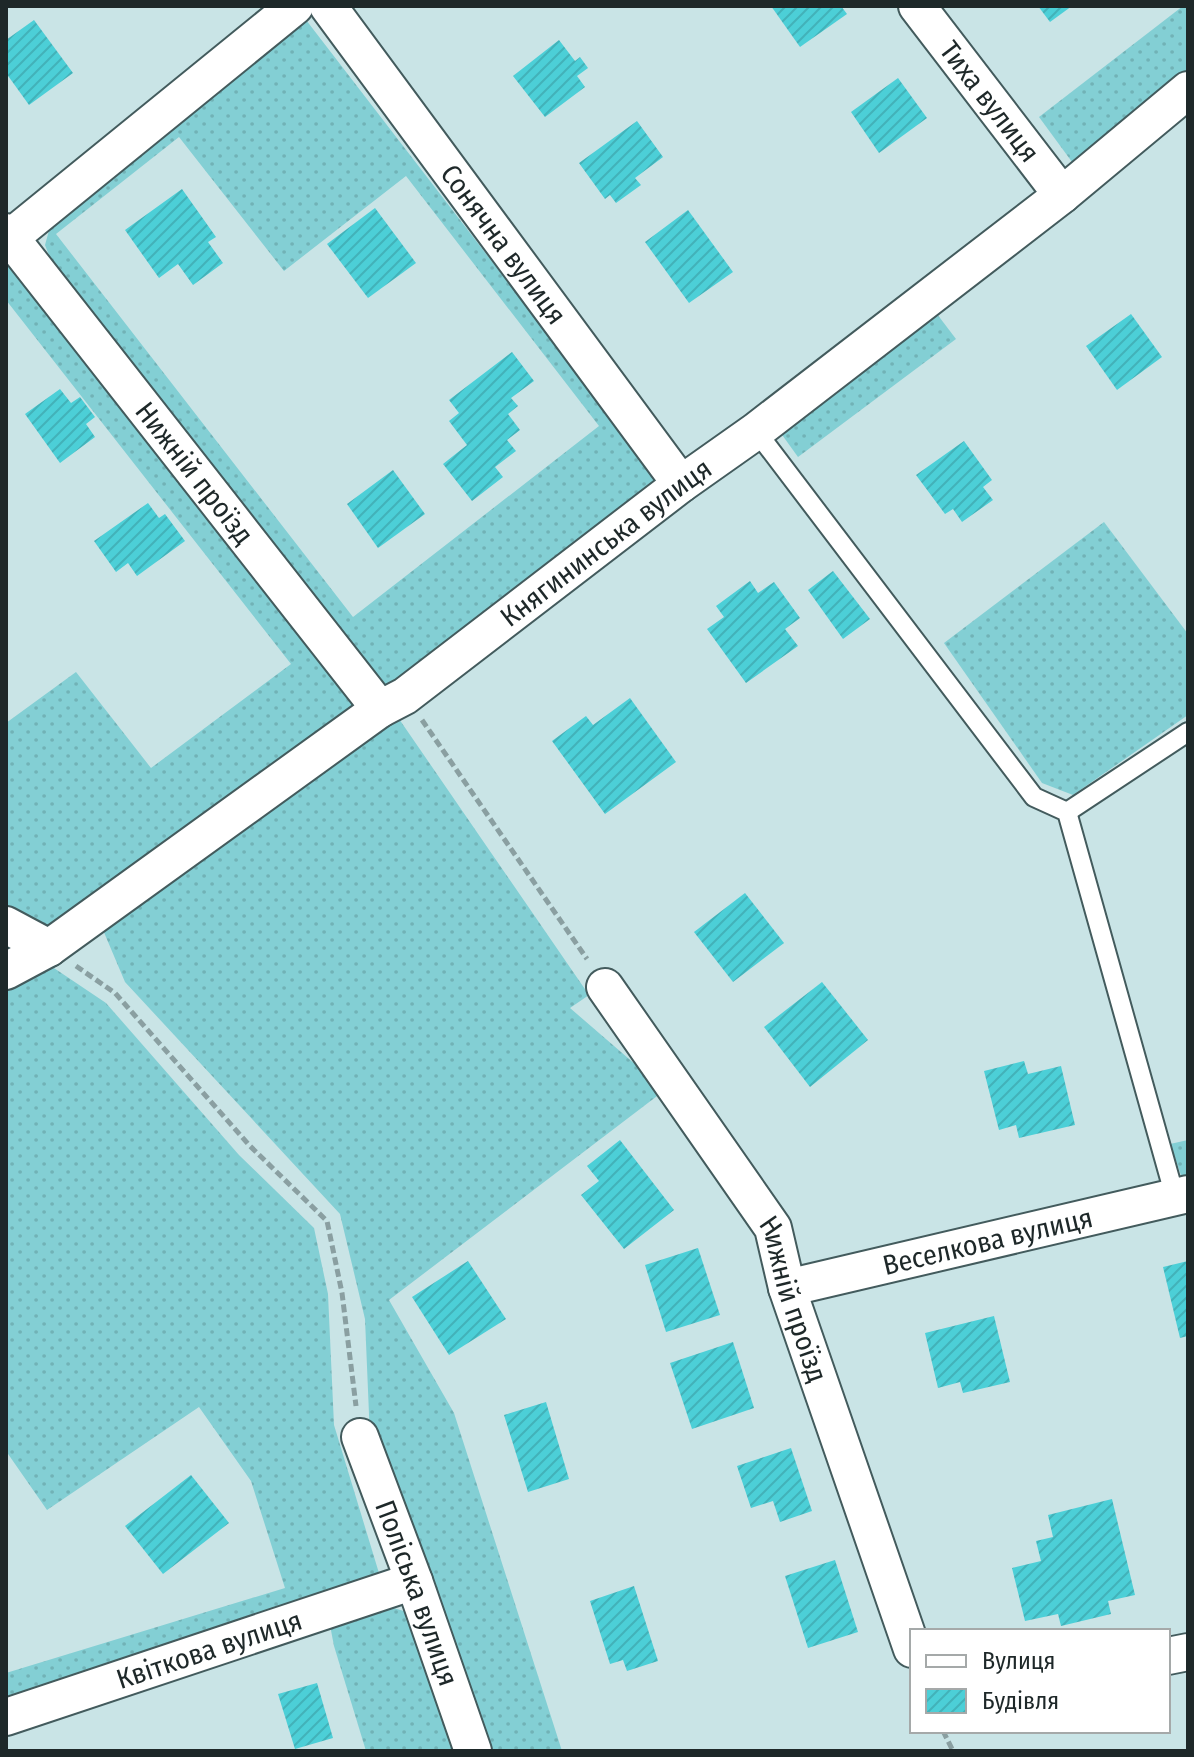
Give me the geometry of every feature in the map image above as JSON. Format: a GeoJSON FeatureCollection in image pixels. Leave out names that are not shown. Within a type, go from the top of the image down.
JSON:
{"type":"FeatureCollection","features":[{"type":"Feature","properties":{"kind":"street","name":"Нижній проїзд"},"geometry":{"type":"LineString","coordinates":[[295,6],[8,234],[393,702]]}},
{"type":"Feature","properties":{"kind":"street","name":"Сонячна вулиця"},"geometry":{"type":"LineString","coordinates":[[328,6],[681,484]]}},
{"type":"Feature","properties":{"kind":"street","name":"Тиха вулиця"},"geometry":{"type":"LineString","coordinates":[[917,6],[1062,195]]}},
{"type":"Feature","properties":{"kind":"street","name":"Княгининська вулиця"},"geometry":{"type":"LineString","coordinates":[[6,971],[49,948],[393,702],[756,431],[1062,195],[1188,90]]}},
{"type":"Feature","properties":{"kind":"street"},"geometry":{"type":"LineString","coordinates":[[6,925],[49,948]]}},
{"type":"Feature","properties":{"kind":"street","name":"Нижній проїзд"},"geometry":{"type":"LineString","coordinates":[[605,987],[773,1228],[787,1288],[910,1643]]}},
{"type":"Feature","properties":{"kind":"street","name":"Веселкова вулиця"},"geometry":{"type":"LineString","coordinates":[[787,1288],[1182,1195]]}},
{"type":"Feature","properties":{"kind":"street","name":"Поліська вулиця"},"geometry":{"type":"LineString","coordinates":[[360,1437],[473,1751]]}},
{"type":"Feature","properties":{"kind":"street","name":"Квіткова вулиця"},"geometry":{"type":"LineString","coordinates":[[6,1717],[414,1581]]}},
{"type":"Feature","properties":{"kind":"lane"},"geometry":{"type":"LineString","coordinates":[[756,431],[1034,797],[1067,812],[1182,1195]]}},
{"type":"Feature","properties":{"kind":"lane"},"geometry":{"type":"LineString","coordinates":[[1067,812],[1188,732]]}},
{"type":"Feature","properties":{"kind":"path"},"geometry":{"type":"LineString","coordinates":[[393,702],[605,987]]}},
{"type":"Feature","properties":{"kind":"path"},"geometry":{"type":"LineString","coordinates":[[49,948],[115,993],[249,1145],[327,1221],[342,1293],[360,1437]]}},
{"type":"Feature","properties":{"kind":"path"},"geometry":{"type":"LineString","coordinates":[[944,1733],[953,1751]]}},
{"type":"Feature","properties":{"kind":"shaded area"},"geometry":{"type":"Polygon","coordinates":[[[1183,6],[1188,6],[1188,69],[1075,166],[1039,117],[1183,6]]]}},
{"type":"Feature","properties":{"kind":"shaded area"},"geometry":{"type":"Polygon","coordinates":[[[303,16],[661,481],[382,694],[59,281],[45,245],[53,216],[303,16]],[[179,137],[56,234],[353,617],[599,426],[406,176],[284,271],[179,137]]]}},
{"type":"Feature","properties":{"kind":"shaded area"},"geometry":{"type":"Polygon","coordinates":[[[6,255],[365,705],[48,935],[6,913],[6,723],[76,672],[151,768],[291,664],[6,300],[6,255]]]}},
{"type":"Feature","properties":{"kind":"shaded area"},"geometry":{"type":"Polygon","coordinates":[[[937,314],[956,339],[798,457],[780,432],[937,314]]]}},
{"type":"Feature","properties":{"kind":"shaded area"},"geometry":{"type":"Polygon","coordinates":[[[1104,522],[1188,634],[1188,715],[1073,795],[1042,783],[944,643],[1104,522]]]}},
{"type":"Feature","properties":{"kind":"shaded area"},"geometry":{"type":"Polygon","coordinates":[[[397,716],[589,995],[570,1008],[665,1090],[389,1300],[454,1413],[562,1751],[485,1751],[370,1438],[365,1319],[340,1214],[125,982],[103,930],[397,716]]]}},
{"type":"Feature","properties":{"kind":"shaded area"},"geometry":{"type":"Polygon","coordinates":[[[6,941],[42,960],[106,1003],[239,1155],[314,1228],[328,1294],[334,1425],[382,1583],[6,1700],[6,1673],[285,1588],[251,1481],[199,1407],[47,1510],[6,1451],[6,941]]]}},
{"type":"Feature","properties":{"kind":"shaded area"},"geometry":{"type":"Polygon","coordinates":[[[1188,1140],[1188,1176],[1182,1178],[1170,1144],[1188,1140]]]}},
{"type":"Feature","properties":{"kind":"shaded area"},"geometry":{"type":"Polygon","coordinates":[[[387,1606],[407,1612],[462,1751],[366,1751],[329,1620],[387,1606]]]}},
{"type":"Feature","properties":{"kind":"building"},"geometry":{"type":"Polygon","coordinates":[[[771,6],[841,6],[847,14],[800,47],[771,6]]]}},
{"type":"Feature","properties":{"kind":"building"},"geometry":{"type":"Polygon","coordinates":[[[1038,6],[1072,6],[1050,22],[1038,6]]]}},
{"type":"Feature","properties":{"kind":"building"},"geometry":{"type":"Polygon","coordinates":[[[34,20],[73,73],[29,105],[6,73],[6,40],[34,20]]]}},
{"type":"Feature","properties":{"kind":"building"},"geometry":{"type":"Polygon","coordinates":[[[559,40],[575,61],[580,57],[588,68],[577,76],[585,87],[545,117],[513,76],[559,40]]]}},
{"type":"Feature","properties":{"kind":"building"},"geometry":{"type":"Polygon","coordinates":[[[898,78],[927,118],[879,153],[851,112],[898,78]]]}},
{"type":"Feature","properties":{"kind":"building"},"geometry":{"type":"Polygon","coordinates":[[[637,121],[663,157],[635,178],[641,185],[616,203],[610,195],[605,199],[579,163],[637,121]]]}},
{"type":"Feature","properties":{"kind":"building"},"geometry":{"type":"Polygon","coordinates":[[[182,189],[216,237],[208,242],[223,263],[193,285],[178,264],[159,278],[125,230],[182,189]]]}},
{"type":"Feature","properties":{"kind":"building"},"geometry":{"type":"Polygon","coordinates":[[[375,208],[416,263],[368,298],[327,244],[375,208]]]}},
{"type":"Feature","properties":{"kind":"building"},"geometry":{"type":"Polygon","coordinates":[[[688,210],[733,272],[689,303],[645,242],[688,210]]]}},
{"type":"Feature","properties":{"kind":"building"},"geometry":{"type":"Polygon","coordinates":[[[1131,314],[1162,357],[1117,390],[1086,346],[1131,314]]]}},
{"type":"Feature","properties":{"kind":"building"},"geometry":{"type":"Polygon","coordinates":[[[512,352],[534,381],[511,398],[518,406],[508,414],[520,430],[507,440],[516,451],[495,467],[503,477],[472,501],[443,464],[467,445],[449,421],[459,413],[449,400],[512,352]]]}},
{"type":"Feature","properties":{"kind":"building"},"geometry":{"type":"Polygon","coordinates":[[[60,389],[71,403],[80,397],[95,417],[86,424],[95,437],[60,463],[25,414],[60,389]]]}},
{"type":"Feature","properties":{"kind":"building"},"geometry":{"type":"Polygon","coordinates":[[[964,441],[992,480],[983,487],[993,500],[962,522],[953,509],[945,514],[916,475],[964,441]]]}},
{"type":"Feature","properties":{"kind":"building"},"geometry":{"type":"Polygon","coordinates":[[[393,470],[425,514],[378,548],[347,504],[393,470]]]}},
{"type":"Feature","properties":{"kind":"building"},"geometry":{"type":"Polygon","coordinates":[[[148,503],[159,518],[165,514],[185,541],[137,576],[128,563],[116,572],[94,541],[148,503]]]}},
{"type":"Feature","properties":{"kind":"building"},"geometry":{"type":"Polygon","coordinates":[[[833,571],[870,619],[843,639],[808,590],[833,571]]]}},
{"type":"Feature","properties":{"kind":"building"},"geometry":{"type":"Polygon","coordinates":[[[750,581],[758,593],[774,582],[800,618],[785,629],[798,646],[746,683],[707,629],[724,617],[716,606],[750,581]]]}},
{"type":"Feature","properties":{"kind":"building"},"geometry":{"type":"Polygon","coordinates":[[[630,698],[676,762],[605,814],[552,741],[586,716],[593,725],[630,698]]]}},
{"type":"Feature","properties":{"kind":"building"},"geometry":{"type":"Polygon","coordinates":[[[745,893],[784,943],[733,982],[694,932],[745,893]]]}},
{"type":"Feature","properties":{"kind":"building"},"geometry":{"type":"Polygon","coordinates":[[[822,982],[868,1040],[810,1087],[764,1027],[822,982]]]}},
{"type":"Feature","properties":{"kind":"building"},"geometry":{"type":"Polygon","coordinates":[[[1024,1061],[1028,1074],[1061,1066],[1075,1125],[1019,1138],[1016,1125],[999,1130],[984,1071],[1024,1061]]]}},
{"type":"Feature","properties":{"kind":"building"},"geometry":{"type":"Polygon","coordinates":[[[620,1140],[674,1210],[624,1249],[581,1195],[599,1181],[587,1166],[620,1140]]]}},
{"type":"Feature","properties":{"kind":"building"},"geometry":{"type":"Polygon","coordinates":[[[698,1248],[720,1315],[666,1332],[645,1265],[698,1248]]]}},
{"type":"Feature","properties":{"kind":"building"},"geometry":{"type":"Polygon","coordinates":[[[468,1261],[506,1319],[449,1355],[412,1297],[468,1261]]]}},
{"type":"Feature","properties":{"kind":"building"},"geometry":{"type":"Polygon","coordinates":[[[1188,1261],[1188,1336],[1180,1338],[1163,1267],[1188,1261]]]}},
{"type":"Feature","properties":{"kind":"building"},"geometry":{"type":"Polygon","coordinates":[[[994,1316],[1010,1382],[963,1393],[960,1382],[938,1388],[925,1333],[994,1316]]]}},
{"type":"Feature","properties":{"kind":"building"},"geometry":{"type":"Polygon","coordinates":[[[733,1342],[754,1408],[692,1429],[670,1363],[733,1342]]]}},
{"type":"Feature","properties":{"kind":"building"},"geometry":{"type":"Polygon","coordinates":[[[546,1402],[569,1479],[528,1492],[504,1415],[546,1402]]]}},
{"type":"Feature","properties":{"kind":"building"},"geometry":{"type":"Polygon","coordinates":[[[791,1448],[812,1511],[780,1522],[773,1501],[751,1508],[737,1466],[791,1448]]]}},
{"type":"Feature","properties":{"kind":"building"},"geometry":{"type":"Polygon","coordinates":[[[191,1475],[229,1523],[163,1574],[125,1526],[191,1475]]]}},
{"type":"Feature","properties":{"kind":"building"},"geometry":{"type":"Polygon","coordinates":[[[1112,1499],[1135,1595],[1108,1601],[1111,1614],[1061,1626],[1058,1614],[1025,1621],[1012,1568],[1041,1561],[1036,1541],[1053,1537],[1048,1515],[1112,1499]]]}},
{"type":"Feature","properties":{"kind":"building"},"geometry":{"type":"Polygon","coordinates":[[[835,1560],[858,1632],[808,1648],[785,1576],[835,1560]]]}},
{"type":"Feature","properties":{"kind":"building"},"geometry":{"type":"Polygon","coordinates":[[[634,1586],[658,1661],[627,1671],[623,1660],[610,1664],[590,1601],[634,1586]]]}},
{"type":"Feature","properties":{"kind":"building"},"geometry":{"type":"Polygon","coordinates":[[[317,1683],[333,1738],[295,1749],[278,1694],[317,1683]]]}}]}
